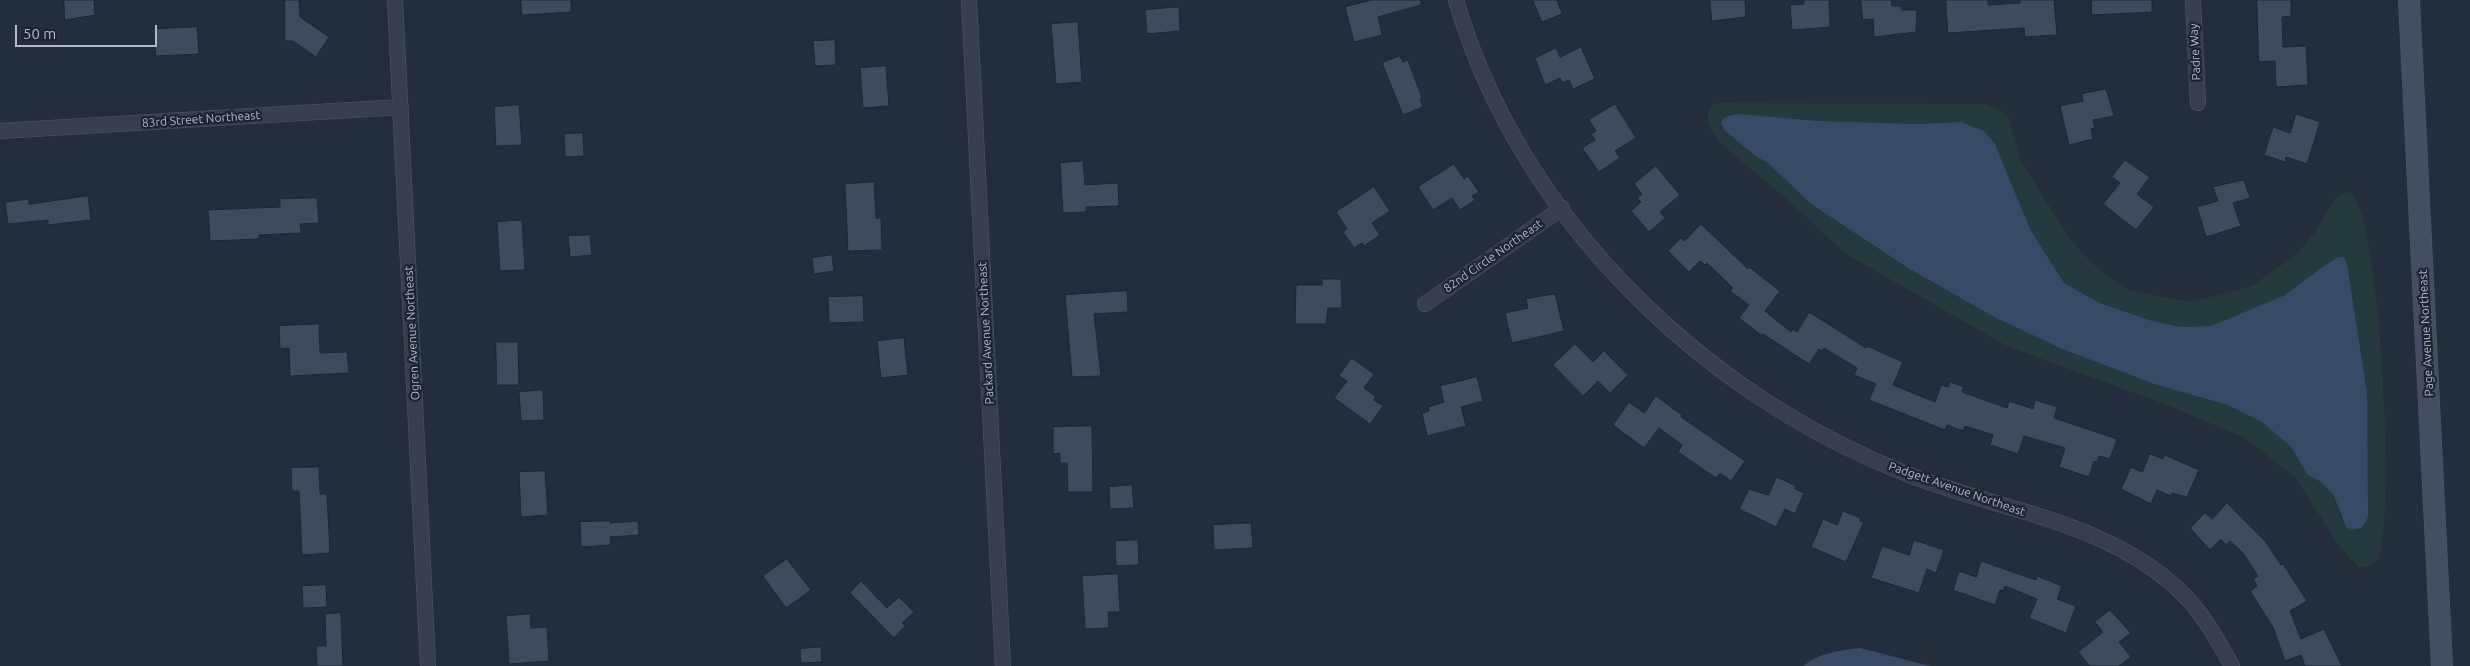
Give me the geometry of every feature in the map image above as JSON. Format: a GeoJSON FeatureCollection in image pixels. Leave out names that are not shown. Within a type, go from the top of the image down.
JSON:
{"type":"FeatureCollection","features":[{"type":"Feature","properties":{"kind":"street","name":"Ogren Avenue Northeast"},"geometry":{"type":"LineString","coordinates":[[395,0],[428,666]]}},
{"type":"Feature","properties":{"kind":"street","name":"Packard Avenue Northeast"},"geometry":{"type":"LineString","coordinates":[[970,0],[1003,666]]}},
{"type":"Feature","properties":{"kind":"street","name":"Padgett Avenue Northeast"},"geometry":{"type":"LineString","coordinates":[[1456,0],[1478,65],[1503,117],[1529,160],[1562,208],[1607,265],[1655,315],[1717,367],[1767,404],[1818,434],[1907,474],[2078,529],[2114,544],[2150,566],[2184,594],[2213,632],[2232,666]]}},
{"type":"Feature","properties":{"kind":"street","name":"Padre Way"},"geometry":{"type":"LineString","coordinates":[[2192,0],[2198,103]]}},
{"type":"Feature","properties":{"kind":"street","name":"Page Avenue Northeast"},"geometry":{"type":"LineString","coordinates":[[2409,0],[2442,666]]}},
{"type":"Feature","properties":{"kind":"street","name":"83rd Street Northeast"},"geometry":{"type":"LineString","coordinates":[[0,131],[401,107]]}},
{"type":"Feature","properties":{"kind":"street","name":"82nd Circle Northeast"},"geometry":{"type":"LineString","coordinates":[[1425,304],[1562,208]]}},
{"type":"Feature","properties":{"kind":"green space"},"geometry":{"type":"Polygon","coordinates":[[[1717,103],[1985,104],[2003,112],[2009,119],[2020,160],[2071,240],[2094,265],[2124,288],[2191,302],[2252,286],[2297,254],[2315,232],[2336,198],[2342,193],[2351,192],[2361,213],[2370,254],[2382,369],[2386,486],[2384,531],[2376,561],[2369,567],[2359,567],[2339,546],[2295,477],[2243,437],[2167,405],[2007,346],[1846,254],[1791,203],[1718,141],[1708,124],[1710,107],[1717,103]],[[1739,114],[1721,123],[1725,132],[1754,155],[1768,163],[1811,204],[1908,268],[1996,318],[2060,348],[2154,384],[2228,405],[2262,422],[2291,447],[2308,475],[2321,482],[2333,494],[2340,516],[2353,530],[2361,529],[2366,524],[2347,264],[2338,257],[2285,295],[2211,326],[2180,327],[2149,320],[2100,303],[2064,283],[2030,229],[1995,144],[1984,131],[1961,122],[1918,124],[1819,121],[1739,114]]]}},
{"type":"Feature","properties":{"kind":"water"},"geometry":{"type":"Polygon","coordinates":[[[1739,114],[1819,121],[1918,124],[1961,122],[1984,131],[1995,144],[2030,229],[2064,283],[2100,303],[2149,320],[2180,327],[2211,326],[2285,295],[2324,266],[2338,257],[2344,257],[2347,264],[2367,393],[2368,516],[2365,524],[2354,530],[2346,527],[2333,494],[2321,482],[2308,475],[2291,447],[2262,422],[2228,405],[2154,384],[2060,348],[1996,318],[1908,268],[1811,204],[1768,163],[1754,155],[1725,131],[1721,123],[1722,120],[1739,114]]]}},
{"type":"Feature","properties":{"kind":"water"},"geometry":{"type":"Polygon","coordinates":[[[1860,648],[1932,666],[1803,666],[1816,658],[1830,653],[1860,648]]]}},
{"type":"Feature","properties":{"kind":"building"},"geometry":{"type":"Polygon","coordinates":[[[64,0],[94,0],[95,15],[65,20],[64,0]]]}},
{"type":"Feature","properties":{"kind":"building"},"geometry":{"type":"Polygon","coordinates":[[[285,0],[299,0],[300,17],[329,37],[316,57],[293,41],[285,41],[285,0]]]}},
{"type":"Feature","properties":{"kind":"building"},"geometry":{"type":"Polygon","coordinates":[[[521,0],[571,0],[571,12],[522,15],[521,0]]]}},
{"type":"Feature","properties":{"kind":"building"},"geometry":{"type":"Polygon","coordinates":[[[1372,0],[1421,0],[1421,5],[1378,17],[1382,35],[1354,42],[1345,7],[1372,0]]]}},
{"type":"Feature","properties":{"kind":"building"},"geometry":{"type":"Polygon","coordinates":[[[1533,0],[1557,0],[1562,14],[1542,22],[1533,0]]]}},
{"type":"Feature","properties":{"kind":"building"},"geometry":{"type":"Polygon","coordinates":[[[1710,0],[1745,0],[1746,17],[1712,21],[1710,0]]]}},
{"type":"Feature","properties":{"kind":"building"},"geometry":{"type":"Polygon","coordinates":[[[1804,0],[1829,0],[1830,27],[1792,30],[1790,5],[1804,4],[1804,0]]]}},
{"type":"Feature","properties":{"kind":"building"},"geometry":{"type":"Polygon","coordinates":[[[1861,0],[1891,0],[1892,6],[1901,6],[1902,10],[1917,10],[1916,32],[1874,37],[1873,19],[1863,20],[1861,0]]]}},
{"type":"Feature","properties":{"kind":"building"},"geometry":{"type":"Polygon","coordinates":[[[1946,0],[1988,0],[1988,5],[2020,3],[2020,0],[2054,0],[2057,35],[2025,37],[2024,28],[1948,33],[1946,0]]]}},
{"type":"Feature","properties":{"kind":"building"},"geometry":{"type":"Polygon","coordinates":[[[2092,0],[2152,0],[2152,12],[2092,15],[2092,0]]]}},
{"type":"Feature","properties":{"kind":"building"},"geometry":{"type":"Polygon","coordinates":[[[2257,0],[2291,0],[2291,16],[2282,17],[2283,47],[2306,46],[2308,85],[2276,87],[2275,61],[2259,62],[2257,0]]]}},
{"type":"Feature","properties":{"kind":"building"},"geometry":{"type":"Polygon","coordinates":[[[1179,7],[1180,31],[1147,34],[1145,10],[1179,7]]]}},
{"type":"Feature","properties":{"kind":"building"},"geometry":{"type":"Polygon","coordinates":[[[1078,22],[1082,82],[1056,84],[1051,24],[1078,22]]]}},
{"type":"Feature","properties":{"kind":"building"},"geometry":{"type":"Polygon","coordinates":[[[197,27],[199,54],[156,56],[154,29],[197,27]]]}},
{"type":"Feature","properties":{"kind":"building"},"geometry":{"type":"Polygon","coordinates":[[[835,40],[836,65],[815,66],[813,41],[835,40]]]}},
{"type":"Feature","properties":{"kind":"building"},"geometry":{"type":"Polygon","coordinates":[[[1581,47],[1595,79],[1573,89],[1569,80],[1562,83],[1560,78],[1545,85],[1535,58],[1556,48],[1560,57],[1581,47]]]}},
{"type":"Feature","properties":{"kind":"building"},"geometry":{"type":"Polygon","coordinates":[[[1400,56],[1403,62],[1408,60],[1422,98],[1420,99],[1423,107],[1403,115],[1382,63],[1400,56]]]}},
{"type":"Feature","properties":{"kind":"building"},"geometry":{"type":"Polygon","coordinates":[[[886,66],[889,106],[863,108],[860,68],[886,66]]]}},
{"type":"Feature","properties":{"kind":"building"},"geometry":{"type":"Polygon","coordinates":[[[2106,89],[2114,116],[2093,120],[2095,128],[2091,129],[2093,139],[2069,145],[2060,106],[2083,101],[2082,94],[2106,89]]]}},
{"type":"Feature","properties":{"kind":"building"},"geometry":{"type":"Polygon","coordinates":[[[1615,104],[1636,138],[1615,151],[1620,158],[1599,172],[1582,148],[1595,140],[1591,134],[1596,131],[1589,120],[1615,104]]]}},
{"type":"Feature","properties":{"kind":"building"},"geometry":{"type":"Polygon","coordinates":[[[519,105],[522,145],[496,146],[494,107],[519,105]]]}},
{"type":"Feature","properties":{"kind":"building"},"geometry":{"type":"Polygon","coordinates":[[[2296,114],[2320,122],[2307,164],[2286,157],[2285,162],[2264,155],[2273,127],[2290,133],[2296,114]]]}},
{"type":"Feature","properties":{"kind":"building"},"geometry":{"type":"Polygon","coordinates":[[[583,133],[584,156],[565,157],[564,134],[583,133]]]}},
{"type":"Feature","properties":{"kind":"building"},"geometry":{"type":"Polygon","coordinates":[[[2125,160],[2150,177],[2137,194],[2154,207],[2136,230],[2103,204],[2120,183],[2112,177],[2125,160]]]}},
{"type":"Feature","properties":{"kind":"building"},"geometry":{"type":"Polygon","coordinates":[[[1083,161],[1085,185],[1118,183],[1119,206],[1086,207],[1086,212],[1063,213],[1060,163],[1083,161]]]}},
{"type":"Feature","properties":{"kind":"building"},"geometry":{"type":"Polygon","coordinates":[[[1454,164],[1464,179],[1468,176],[1479,192],[1472,196],[1475,200],[1460,210],[1452,198],[1433,210],[1418,187],[1454,164]]]}},
{"type":"Feature","properties":{"kind":"building"},"geometry":{"type":"Polygon","coordinates":[[[1656,166],[1680,195],[1660,212],[1665,218],[1649,232],[1631,211],[1641,202],[1637,198],[1642,194],[1634,184],[1656,166]]]}},
{"type":"Feature","properties":{"kind":"building"},"geometry":{"type":"Polygon","coordinates":[[[2244,180],[2250,198],[2233,203],[2241,226],[2206,237],[2197,207],[2218,201],[2213,187],[2244,180]]]}},
{"type":"Feature","properties":{"kind":"building"},"geometry":{"type":"Polygon","coordinates":[[[874,182],[876,218],[881,218],[882,250],[848,251],[845,184],[874,182]]]}},
{"type":"Feature","properties":{"kind":"building"},"geometry":{"type":"Polygon","coordinates":[[[1374,187],[1390,211],[1372,223],[1380,235],[1364,246],[1362,243],[1354,248],[1343,232],[1347,229],[1336,212],[1374,187]]]}},
{"type":"Feature","properties":{"kind":"building"},"geometry":{"type":"Polygon","coordinates":[[[88,196],[91,220],[48,225],[48,220],[8,224],[5,202],[29,199],[29,204],[88,196]]]}},
{"type":"Feature","properties":{"kind":"building"},"geometry":{"type":"Polygon","coordinates":[[[317,198],[319,223],[300,224],[301,233],[259,235],[259,239],[210,241],[208,210],[280,207],[280,199],[317,198]]]}},
{"type":"Feature","properties":{"kind":"building"},"geometry":{"type":"Polygon","coordinates":[[[522,220],[525,270],[500,271],[497,222],[522,220]]]}},
{"type":"Feature","properties":{"kind":"building"},"geometry":{"type":"Polygon","coordinates":[[[1701,224],[1748,269],[1749,267],[1780,291],[1765,311],[1791,332],[1793,329],[1797,332],[1809,312],[1866,348],[1867,346],[1903,362],[1893,385],[1935,402],[1941,385],[1948,387],[1950,382],[1964,387],[1962,392],[2007,408],[2009,401],[2033,409],[2035,400],[2057,407],[2054,418],[2117,439],[2110,459],[2099,456],[2097,462],[2094,461],[2089,477],[2059,467],[2065,448],[2024,436],[2018,454],[1990,445],[1993,435],[1965,426],[1963,431],[1947,425],[1945,430],[1869,400],[1876,384],[1854,375],[1857,368],[1824,348],[1822,351],[1819,349],[1809,364],[1763,334],[1761,335],[1739,318],[1749,305],[1730,291],[1733,288],[1707,263],[1705,265],[1700,261],[1689,272],[1668,251],[1681,238],[1684,241],[1701,224]]]}},
{"type":"Feature","properties":{"kind":"building"},"geometry":{"type":"Polygon","coordinates":[[[590,235],[592,255],[570,257],[568,236],[590,235]]]}},
{"type":"Feature","properties":{"kind":"building"},"geometry":{"type":"Polygon","coordinates":[[[832,255],[834,271],[814,274],[812,258],[832,255]]]}},
{"type":"Feature","properties":{"kind":"building"},"geometry":{"type":"Polygon","coordinates":[[[1322,279],[1341,279],[1342,308],[1328,308],[1326,324],[1295,324],[1296,285],[1322,285],[1322,279]]]}},
{"type":"Feature","properties":{"kind":"building"},"geometry":{"type":"Polygon","coordinates":[[[1127,291],[1128,312],[1094,314],[1101,376],[1072,377],[1065,295],[1127,291]]]}},
{"type":"Feature","properties":{"kind":"building"},"geometry":{"type":"Polygon","coordinates":[[[1555,294],[1564,331],[1512,343],[1505,313],[1528,308],[1526,299],[1555,294]]]}},
{"type":"Feature","properties":{"kind":"building"},"geometry":{"type":"Polygon","coordinates":[[[863,296],[864,322],[829,323],[828,297],[863,296]]]}},
{"type":"Feature","properties":{"kind":"building"},"geometry":{"type":"Polygon","coordinates":[[[319,324],[320,353],[347,352],[349,373],[290,376],[289,348],[280,349],[279,326],[319,324]]]}},
{"type":"Feature","properties":{"kind":"building"},"geometry":{"type":"Polygon","coordinates":[[[904,338],[908,375],[881,378],[877,341],[904,338]]]}},
{"type":"Feature","properties":{"kind":"building"},"geometry":{"type":"Polygon","coordinates":[[[496,342],[518,342],[519,385],[497,385],[496,342]]]}},
{"type":"Feature","properties":{"kind":"building"},"geometry":{"type":"Polygon","coordinates":[[[1575,344],[1593,362],[1604,351],[1628,375],[1610,393],[1598,381],[1583,396],[1553,365],[1575,344]]]}},
{"type":"Feature","properties":{"kind":"building"},"geometry":{"type":"Polygon","coordinates":[[[1352,358],[1374,374],[1364,388],[1376,397],[1374,400],[1383,406],[1370,424],[1334,398],[1347,381],[1339,376],[1352,358]]]}},
{"type":"Feature","properties":{"kind":"building"},"geometry":{"type":"Polygon","coordinates":[[[1477,377],[1483,401],[1461,407],[1466,426],[1427,436],[1422,413],[1429,411],[1428,407],[1444,402],[1440,386],[1477,377]]]}},
{"type":"Feature","properties":{"kind":"building"},"geometry":{"type":"Polygon","coordinates":[[[543,390],[544,420],[521,421],[519,392],[543,390]]]}},
{"type":"Feature","properties":{"kind":"building"},"geometry":{"type":"Polygon","coordinates":[[[1656,396],[1682,415],[1681,417],[1745,461],[1731,481],[1720,473],[1716,478],[1678,452],[1682,445],[1659,428],[1644,448],[1613,425],[1629,402],[1644,413],[1656,396]]]}},
{"type":"Feature","properties":{"kind":"building"},"geometry":{"type":"Polygon","coordinates":[[[1092,426],[1093,492],[1068,492],[1067,463],[1060,463],[1060,453],[1053,454],[1053,427],[1092,426]]]}},
{"type":"Feature","properties":{"kind":"building"},"geometry":{"type":"Polygon","coordinates":[[[2150,454],[2163,459],[2165,455],[2199,470],[2187,497],[2172,493],[2171,496],[2157,490],[2151,504],[2121,489],[2131,467],[2142,472],[2150,454]]]}},
{"type":"Feature","properties":{"kind":"building"},"geometry":{"type":"Polygon","coordinates":[[[319,467],[320,494],[327,494],[330,553],[302,555],[299,491],[292,491],[291,468],[319,467]]]}},
{"type":"Feature","properties":{"kind":"building"},"geometry":{"type":"Polygon","coordinates":[[[545,471],[548,515],[521,517],[519,472],[545,471]]]}},
{"type":"Feature","properties":{"kind":"building"},"geometry":{"type":"Polygon","coordinates":[[[1777,477],[1796,486],[1795,489],[1804,493],[1795,514],[1785,509],[1776,527],[1739,509],[1749,489],[1768,495],[1777,477]]]}},
{"type":"Feature","properties":{"kind":"building"},"geometry":{"type":"Polygon","coordinates":[[[1132,485],[1134,508],[1110,509],[1109,487],[1132,485]]]}},
{"type":"Feature","properties":{"kind":"building"},"geometry":{"type":"Polygon","coordinates":[[[2227,503],[2265,541],[2281,565],[2283,564],[2307,601],[2290,611],[2301,639],[2324,629],[2342,666],[2305,666],[2301,655],[2285,661],[2273,627],[2250,591],[2257,586],[2253,579],[2258,576],[2243,553],[2230,541],[2226,545],[2221,539],[2210,550],[2190,528],[2205,513],[2212,519],[2227,503]]]}},
{"type":"Feature","properties":{"kind":"building"},"geometry":{"type":"Polygon","coordinates":[[[1843,511],[1861,518],[1860,521],[1864,522],[1846,562],[1811,547],[1823,519],[1837,525],[1843,511]]]}},
{"type":"Feature","properties":{"kind":"building"},"geometry":{"type":"Polygon","coordinates":[[[610,521],[610,523],[638,521],[639,535],[610,537],[611,545],[581,547],[580,522],[610,521]]]}},
{"type":"Feature","properties":{"kind":"building"},"geometry":{"type":"Polygon","coordinates":[[[1251,523],[1253,548],[1214,550],[1213,525],[1251,523]]]}},
{"type":"Feature","properties":{"kind":"building"},"geometry":{"type":"Polygon","coordinates":[[[1138,540],[1139,565],[1116,566],[1115,541],[1138,540]]]}},
{"type":"Feature","properties":{"kind":"building"},"geometry":{"type":"Polygon","coordinates":[[[1914,540],[1944,550],[1936,573],[1927,569],[1919,593],[1871,578],[1882,546],[1909,555],[1914,540]]]}},
{"type":"Feature","properties":{"kind":"building"},"geometry":{"type":"Polygon","coordinates":[[[787,559],[811,590],[786,608],[763,576],[787,559]]]}},
{"type":"Feature","properties":{"kind":"building"},"geometry":{"type":"Polygon","coordinates":[[[1981,561],[2036,580],[2037,576],[2062,586],[2057,599],[2076,606],[2066,633],[2029,618],[2037,599],[2005,586],[2003,591],[2000,590],[1995,605],[1953,590],[1959,571],[1976,577],[1981,561]]]}},
{"type":"Feature","properties":{"kind":"building"},"geometry":{"type":"Polygon","coordinates":[[[1118,574],[1120,612],[1108,612],[1109,628],[1085,629],[1082,576],[1118,574]]]}},
{"type":"Feature","properties":{"kind":"building"},"geometry":{"type":"Polygon","coordinates":[[[861,581],[887,608],[899,597],[914,612],[902,623],[905,626],[894,638],[850,593],[861,581]]]}},
{"type":"Feature","properties":{"kind":"building"},"geometry":{"type":"Polygon","coordinates":[[[326,585],[327,607],[303,608],[302,586],[326,585]]]}},
{"type":"Feature","properties":{"kind":"building"},"geometry":{"type":"Polygon","coordinates":[[[2110,610],[2131,633],[2119,642],[2131,657],[2119,666],[2090,666],[2078,652],[2103,632],[2095,622],[2110,610]]]}},
{"type":"Feature","properties":{"kind":"building"},"geometry":{"type":"Polygon","coordinates":[[[341,613],[343,666],[317,666],[316,646],[326,646],[325,614],[341,613]]]}},
{"type":"Feature","properties":{"kind":"building"},"geometry":{"type":"Polygon","coordinates":[[[530,614],[531,628],[547,627],[549,661],[509,664],[506,616],[530,614]]]}},
{"type":"Feature","properties":{"kind":"building"},"geometry":{"type":"Polygon","coordinates":[[[821,647],[822,662],[801,663],[800,649],[821,647]]]}}]}
